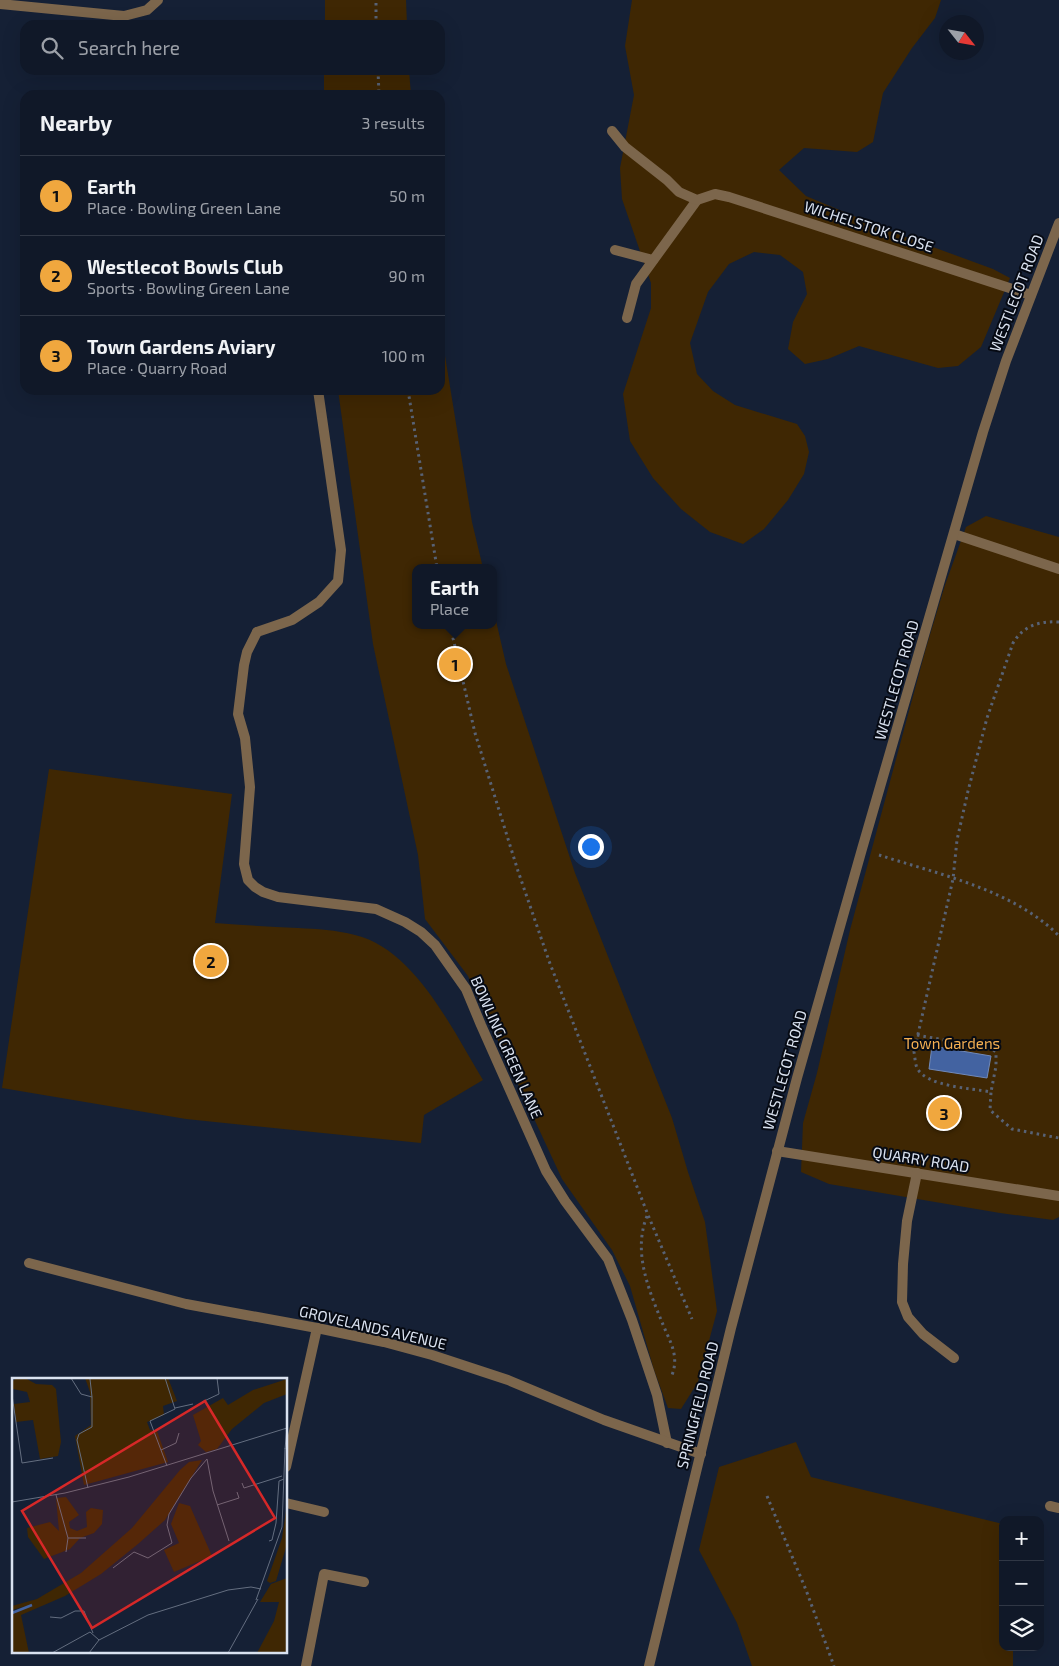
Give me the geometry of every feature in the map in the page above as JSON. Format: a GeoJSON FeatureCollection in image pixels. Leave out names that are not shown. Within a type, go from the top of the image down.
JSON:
{"type":"FeatureCollection","features":[{"type":"Feature","properties":{"kind":"street"},"geometry":{"type":"LineString","coordinates":[[0,4],[124,16],[147,10],[158,0]]}},
{"type":"Feature","properties":{"kind":"street"},"geometry":{"type":"LineString","coordinates":[[612,131],[625,147],[667,180],[679,192],[697,200],[636,284],[627,318]]}},
{"type":"Feature","properties":{"kind":"street","name":"WICHELSTOK CLOSE"},"geometry":{"type":"LineString","coordinates":[[697,200],[715,194],[729,197],[1031,294]]}},
{"type":"Feature","properties":{"kind":"street","name":"WESTLECOT ROAD"},"geometry":{"type":"LineString","coordinates":[[777,1151],[983,432],[1003,370],[1059,224]]}},
{"type":"Feature","properties":{"kind":"street"},"geometry":{"type":"LineString","coordinates":[[615,250],[653,260]]}},
{"type":"Feature","properties":{"kind":"street","name":"BOWLING GREEN LANE"},"geometry":{"type":"LineString","coordinates":[[319,395],[341,550],[338,581],[319,602],[292,620],[257,632],[247,652],[238,714],[246,745],[250,787],[244,864],[248,880],[263,892],[278,897],[376,910],[390,914],[421,932],[435,945],[466,989],[546,1171],[565,1201],[608,1259],[632,1320],[657,1395],[667,1444]]}},
{"type":"Feature","properties":{"kind":"street"},"geometry":{"type":"LineString","coordinates":[[954,534],[1059,569]]}},
{"type":"Feature","properties":{"kind":"street","name":"QUARRY ROAD"},"geometry":{"type":"LineString","coordinates":[[777,1151],[1059,1196]]}},
{"type":"Feature","properties":{"kind":"street","name":"SPRINGFIELD ROAD"},"geometry":{"type":"LineString","coordinates":[[649,1666],[731,1328],[777,1151]]}},
{"type":"Feature","properties":{"kind":"street"},"geometry":{"type":"LineString","coordinates":[[917,1173],[907,1222],[902,1302],[908,1317],[922,1334],[954,1358]]}},
{"type":"Feature","properties":{"kind":"street","name":"GROVELANDS AVENUE"},"geometry":{"type":"LineString","coordinates":[[29,1263],[186,1304],[384,1342],[508,1380],[604,1420],[667,1444],[701,1454]]}},
{"type":"Feature","properties":{"kind":"street"},"geometry":{"type":"LineString","coordinates":[[288,1458],[317,1328]]}},
{"type":"Feature","properties":{"kind":"street"},"geometry":{"type":"LineString","coordinates":[[288,1503],[324,1512]]}},
{"type":"Feature","properties":{"kind":"street"},"geometry":{"type":"LineString","coordinates":[[306,1666],[324,1574],[364,1582]]}},
{"type":"Feature","properties":{"kind":"path"},"geometry":{"type":"LineString","coordinates":[[376,0],[376,20]]}},
{"type":"Feature","properties":{"kind":"path"},"geometry":{"type":"LineString","coordinates":[[378,75],[379,90]]}},
{"type":"Feature","properties":{"kind":"path"},"geometry":{"type":"LineString","coordinates":[[409,395],[436,564]]}},
{"type":"Feature","properties":{"kind":"path"},"geometry":{"type":"LineString","coordinates":[[991,1092],[930,1080],[916,1066],[914,1052],[953,879],[957,840],[987,718],[1013,643],[1018,636],[1036,623],[1059,622]]}},
{"type":"Feature","properties":{"kind":"path"},"geometry":{"type":"LineString","coordinates":[[451,629],[475,733],[518,870],[553,970],[648,1215],[692,1319]]}},
{"type":"Feature","properties":{"kind":"path"},"geometry":{"type":"LineString","coordinates":[[862,849],[998,895],[1037,918],[1059,936]]}},
{"type":"Feature","properties":{"kind":"path"},"geometry":{"type":"LineString","coordinates":[[918,1035],[996,1052],[990,1110],[1012,1129],[1059,1138]]}},
{"type":"Feature","properties":{"kind":"path"},"geometry":{"type":"LineString","coordinates":[[648,1215],[642,1227],[641,1240],[645,1277],[675,1353],[674,1370],[668,1384],[657,1395]]}},
{"type":"Feature","properties":{"kind":"path"},"geometry":{"type":"LineString","coordinates":[[767,1496],[806,1590],[834,1666]]}},
{"type":"Feature","properties":{"kind":"green space"},"geometry":{"type":"Polygon","coordinates":[[[325,0],[406,0],[407,20],[325,20],[325,0]]]}},
{"type":"Feature","properties":{"kind":"green space"},"geometry":{"type":"Polygon","coordinates":[[[632,0],[941,0],[935,18],[912,48],[883,93],[873,142],[857,152],[804,148],[779,170],[806,196],[892,232],[993,269],[1010,278],[981,347],[958,366],[938,368],[859,346],[828,359],[805,364],[788,349],[793,322],[807,294],[803,272],[780,255],[754,252],[729,264],[708,292],[690,343],[697,374],[713,391],[735,405],[797,424],[805,436],[809,452],[804,474],[788,500],[764,529],[743,544],[710,532],[681,509],[653,478],[630,441],[623,394],[651,308],[651,283],[622,199],[620,168],[634,95],[625,46],[632,0]]]}},
{"type":"Feature","properties":{"kind":"green space"},"geometry":{"type":"Polygon","coordinates":[[[324,75],[409,75],[411,90],[324,90],[324,75]]]}},
{"type":"Feature","properties":{"kind":"green space"},"geometry":{"type":"Polygon","coordinates":[[[445,356],[472,522],[482,564],[412,564],[412,629],[497,629],[497,625],[506,664],[575,873],[672,1118],[705,1222],[717,1311],[698,1382],[681,1409],[668,1408],[654,1370],[630,1286],[612,1250],[562,1179],[468,976],[425,919],[418,855],[373,644],[339,395],[445,395],[445,356]]]}},
{"type":"Feature","properties":{"kind":"green space","name":"Town Gardens"},"geometry":{"type":"Polygon","coordinates":[[[986,516],[1059,537],[1059,1217],[1053,1220],[829,1184],[801,1172],[803,1123],[817,1073],[850,930],[926,648],[945,585],[966,527],[986,516]]]}},
{"type":"Feature","properties":{"kind":"green space"},"geometry":{"type":"Polygon","coordinates":[[[49,769],[232,794],[215,923],[334,931],[355,935],[376,943],[396,957],[414,974],[430,994],[483,1080],[424,1115],[421,1143],[186,1119],[2,1088],[49,769]]]}},
{"type":"Feature","properties":{"kind":"green space"},"geometry":{"type":"Polygon","coordinates":[[[796,1442],[811,1477],[999,1523],[999,1651],[1013,1651],[1013,1666],[752,1666],[737,1623],[699,1550],[719,1467],[796,1442]]]}},
{"type":"Feature","properties":{"kind":"water"},"geometry":{"type":"Polygon","coordinates":[[[932,1046],[991,1056],[987,1078],[929,1069],[932,1046]]]}},
{"type":"Feature","properties":{"kind":"place","name":"Earth"},"geometry":{"type":"Point","coordinates":[455,664]}},
{"type":"Feature","properties":{"kind":"place","name":"Westlecot Bowls Club"},"geometry":{"type":"Point","coordinates":[211,961]}},
{"type":"Feature","properties":{"kind":"place","name":"Town Gardens Aviary"},"geometry":{"type":"Point","coordinates":[944,1113]}}]}
